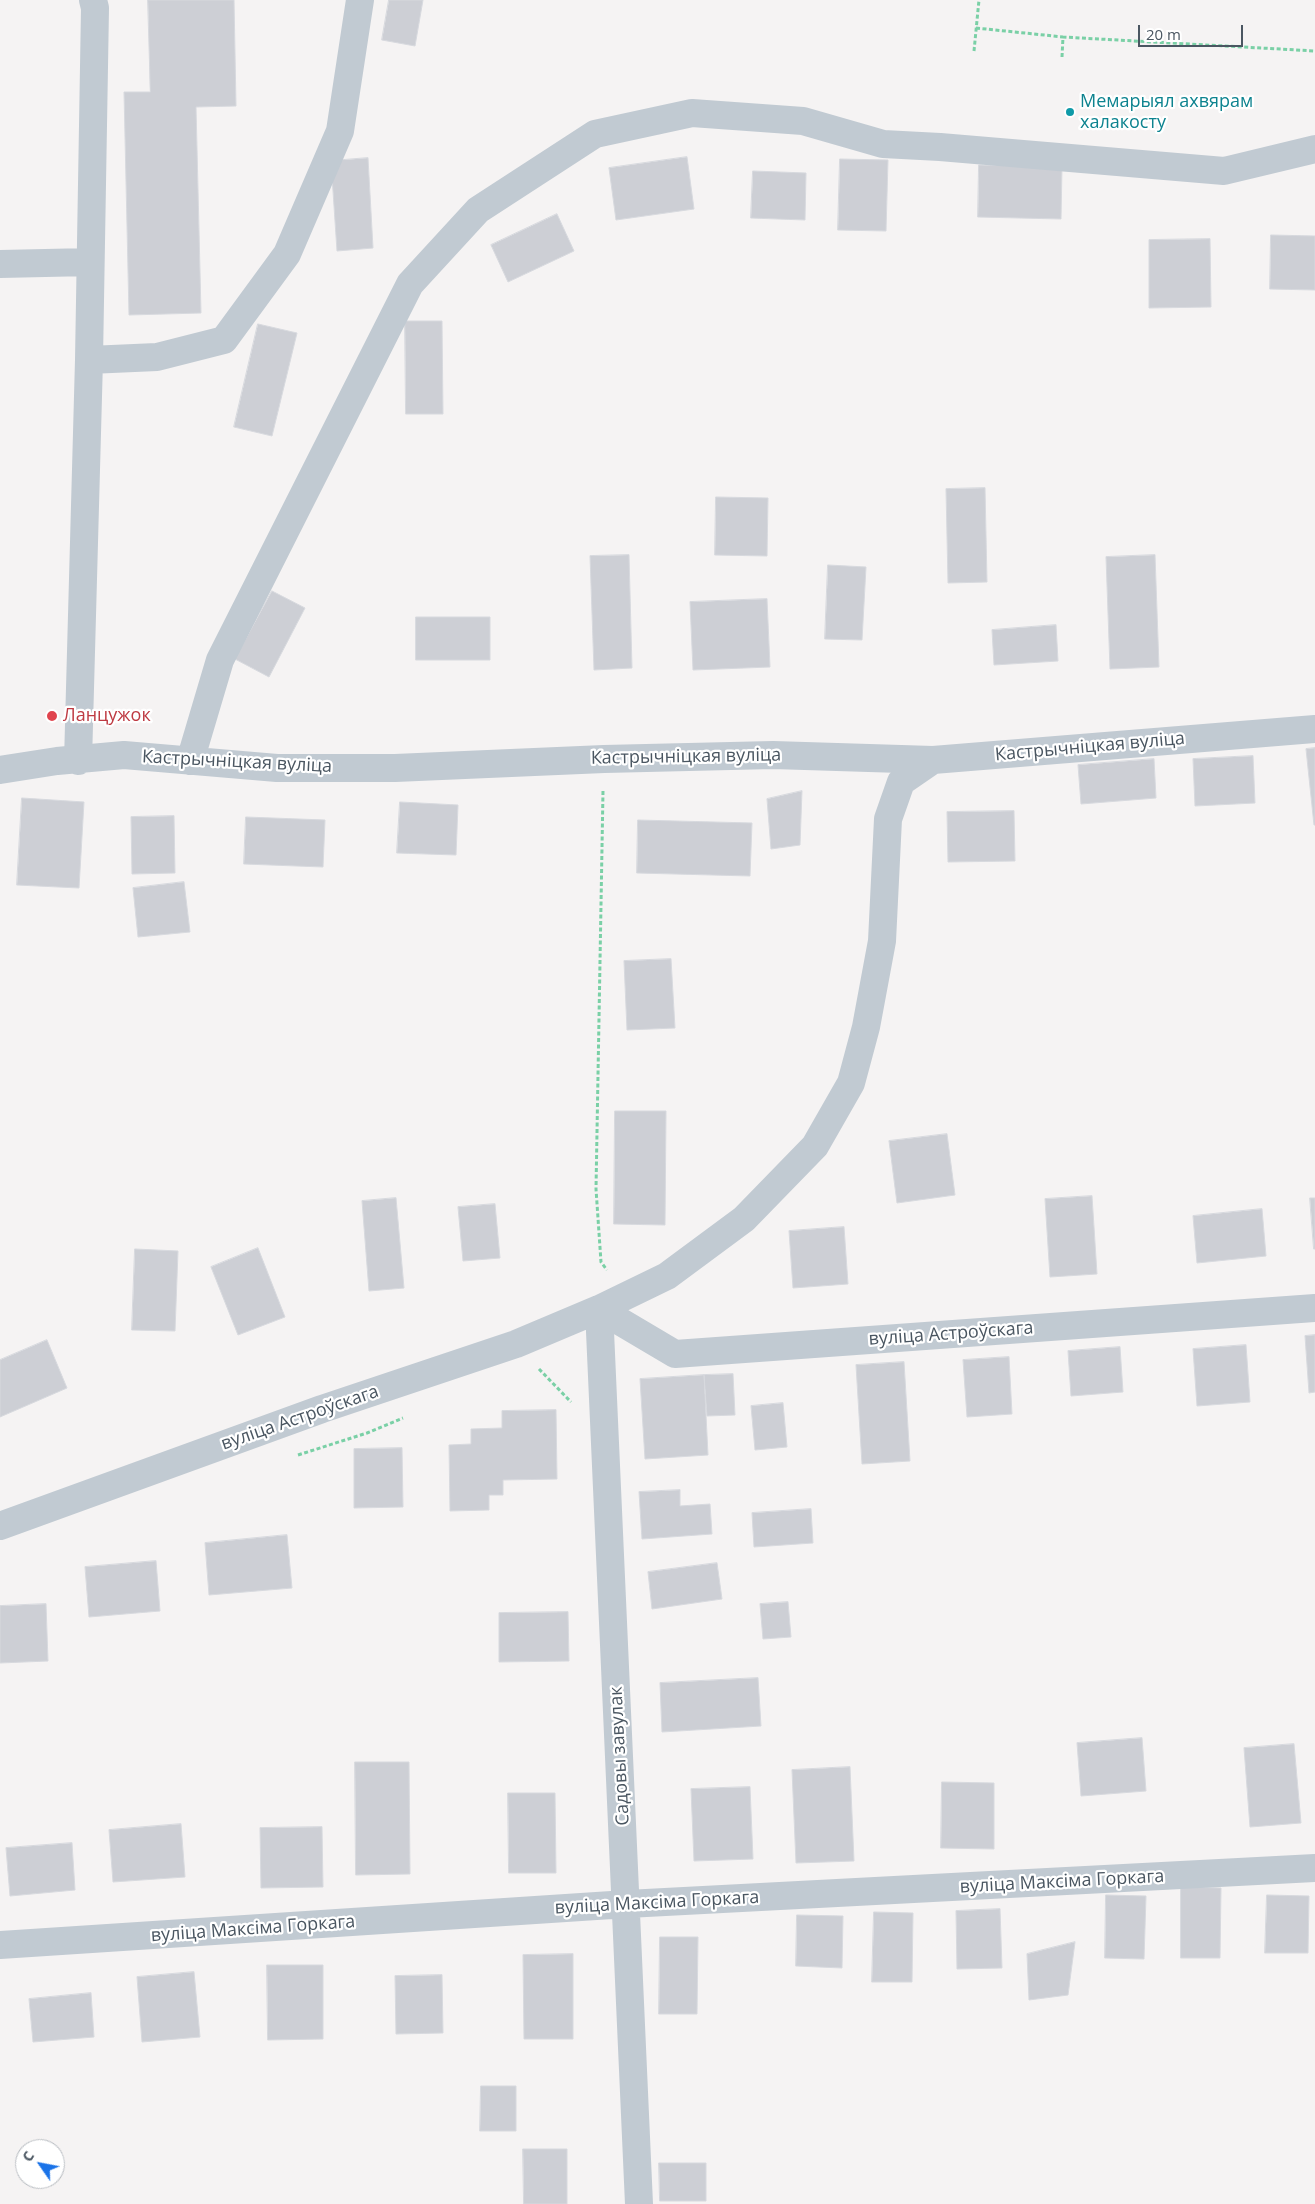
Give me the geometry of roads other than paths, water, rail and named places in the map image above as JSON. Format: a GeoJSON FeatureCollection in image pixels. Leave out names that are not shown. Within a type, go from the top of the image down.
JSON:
{"type":"FeatureCollection","features":[{"type":"Feature","properties":{"kind":"street"},"geometry":{"type":"LineString","coordinates":[[67,761],[89,360],[96,8],[92,0]]}},
{"type":"Feature","properties":{"kind":"street"},"geometry":{"type":"LineString","coordinates":[[89,360],[157,357],[224,340],[287,254],[340,130],[360,0]]}},
{"type":"Feature","properties":{"kind":"street"},"geometry":{"type":"LineString","coordinates":[[190,762],[220,660],[410,284],[478,210],[595,134],[692,114],[803,121],[883,144],[1224,171],[1315,149]]}},
{"type":"Feature","properties":{"kind":"street"},"geometry":{"type":"LineString","coordinates":[[0,264],[90,262]]}},
{"type":"Feature","properties":{"kind":"street","name":"Кастрычніцкая вуліца"},"geometry":{"type":"LineString","coordinates":[[0,770],[124,755],[277,768],[395,768],[604,759],[773,755],[933,760],[1315,729]]}},
{"type":"Feature","properties":{"kind":"street","name":"вуліца Астроўскага"},"geometry":{"type":"LineString","coordinates":[[0,1526],[322,1409],[516,1344],[599,1309],[667,1276],[744,1219],[815,1146],[851,1083],[866,1027],[882,941],[888,819],[901,782],[933,760]]}},
{"type":"Feature","properties":{"kind":"street","name":"вуліца Астроўскага"},"geometry":{"type":"LineString","coordinates":[[599,1309],[675,1354],[1315,1308]]}},
{"type":"Feature","properties":{"kind":"street","name":"Садовы завулак"},"geometry":{"type":"LineString","coordinates":[[599,1309],[639,2204]]}},
{"type":"Feature","properties":{"kind":"street","name":"вуліца Максіма Горкага"},"geometry":{"type":"LineString","coordinates":[[0,1945],[626,1904],[1315,1868]]}},
{"type":"Feature","properties":{"kind":"place","name":"Мемарыял ахвярам халакосту"},"geometry":{"type":"Point","coordinates":[1070,112]}},
{"type":"Feature","properties":{"kind":"place","name":"Ланцужок"},"geometry":{"type":"Point","coordinates":[52,716]}}]}
